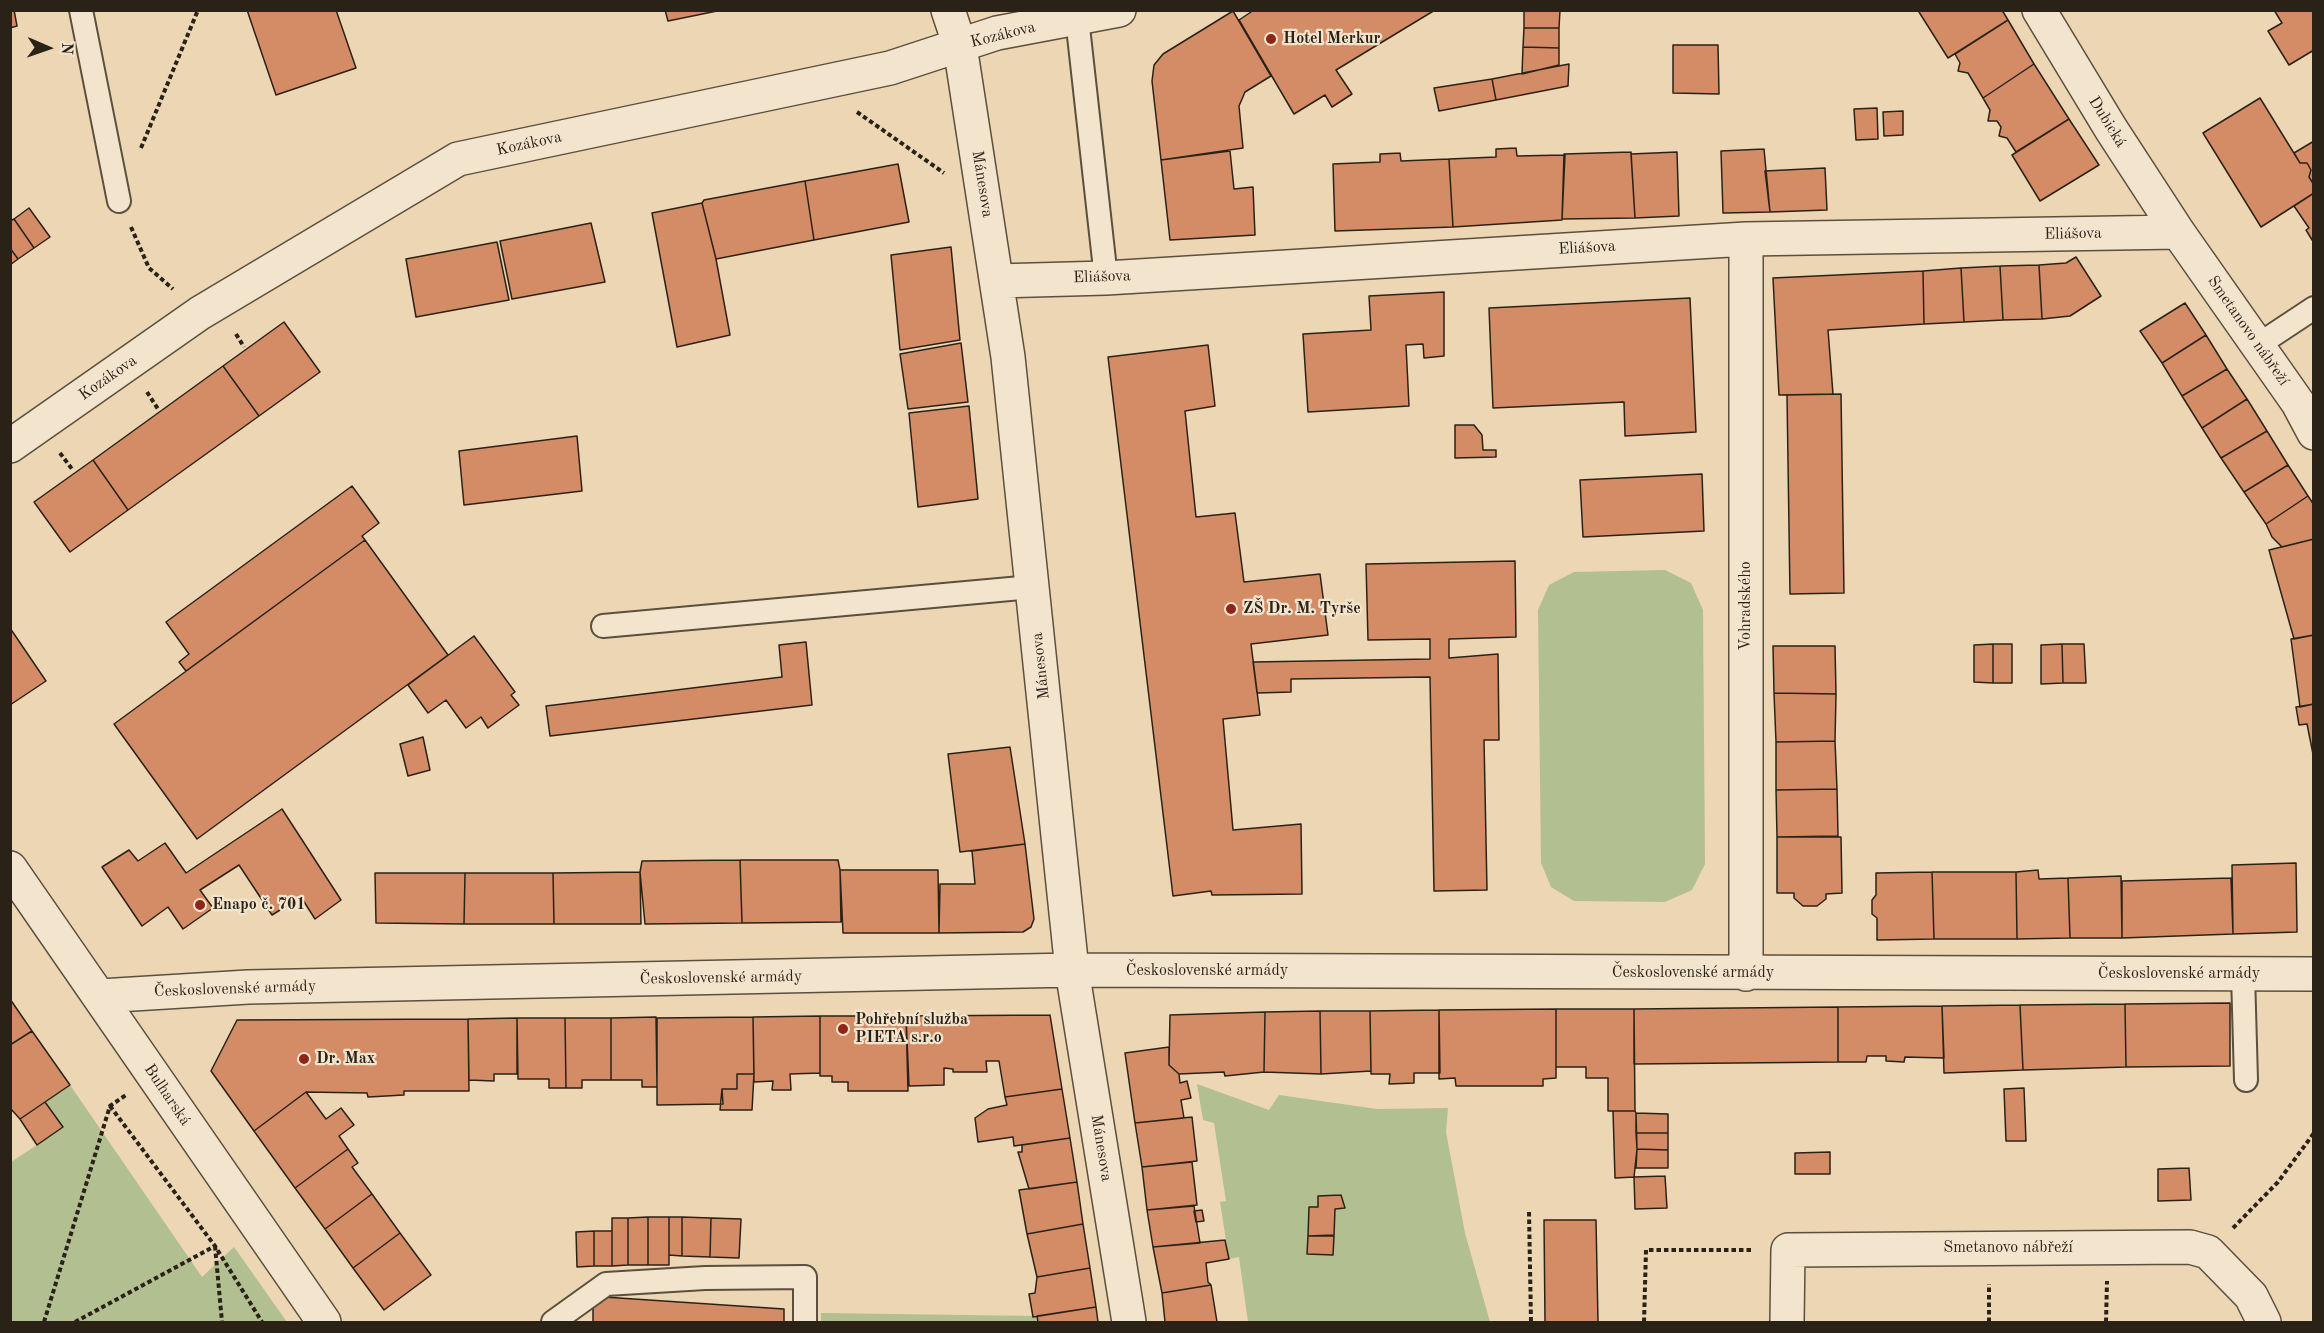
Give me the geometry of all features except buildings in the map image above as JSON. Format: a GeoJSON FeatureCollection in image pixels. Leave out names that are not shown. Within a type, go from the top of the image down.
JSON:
{"type":"FeatureCollection","features":[{"type":"Feature","properties":{"kind":"street","name":"Mánesova"},"geometry":{"type":"LineString","coordinates":[[948,10],[960,46],[997,281],[1072,970],[1129,1323]]}},
{"type":"Feature","properties":{"kind":"street","name":"Kozákova"},"geometry":{"type":"LineString","coordinates":[[10,446],[200,313],[458,159],[890,68],[997,33],[1119,10]]}},
{"type":"Feature","properties":{"kind":"street","name":"Dubická"},"geometry":{"type":"LineString","coordinates":[[2039,10],[2111,129],[2178,232]]}},
{"type":"Feature","properties":{"kind":"street","name":"Eliášova"},"geometry":{"type":"LineString","coordinates":[[997,281],[1106,278],[1746,239],[2178,232]]}},
{"type":"Feature","properties":{"kind":"street","name":"Smetanovo nábřeží"},"geometry":{"type":"LineString","coordinates":[[2178,232],[2298,403],[2313,433]]}},
{"type":"Feature","properties":{"kind":"street","name":"Vohradského"},"geometry":{"type":"LineString","coordinates":[[1746,239],[1746,974]]}},
{"type":"Feature","properties":{"kind":"street","name":"Bulharská"},"geometry":{"type":"LineString","coordinates":[[10,868],[324,1323]]}},
{"type":"Feature","properties":{"kind":"street","name":"Československé armády"},"geometry":{"type":"LineString","coordinates":[[100,996],[248,987],[1072,970],[1746,974],[2313,974]]}},
{"type":"Feature","properties":{"kind":"street","name":"Smetanovo nábřeží"},"geometry":{"type":"LineString","coordinates":[[1788,1250],[2190,1247],[2208,1252]]}},
{"type":"Feature","properties":{"kind":"street"},"geometry":{"type":"LineString","coordinates":[[1788,1250],[1788,1323]]}},
{"type":"Feature","properties":{"kind":"street"},"geometry":{"type":"LineString","coordinates":[[2208,1252],[2251,1296],[2264,1323]]}},
{"type":"Feature","properties":{"kind":"lane"},"geometry":{"type":"LineString","coordinates":[[81,10],[119,201]]}},
{"type":"Feature","properties":{"kind":"lane"},"geometry":{"type":"LineString","coordinates":[[1077,18],[1106,278]]}},
{"type":"Feature","properties":{"kind":"lane"},"geometry":{"type":"LineString","coordinates":[[2258,345],[2313,308]]}},
{"type":"Feature","properties":{"kind":"lane"},"geometry":{"type":"LineString","coordinates":[[603,626],[1032,587]]}},
{"type":"Feature","properties":{"kind":"lane"},"geometry":{"type":"LineString","coordinates":[[2243,974],[2246,1080]]}},
{"type":"Feature","properties":{"kind":"lane"},"geometry":{"type":"LineString","coordinates":[[553,1323],[606,1284],[705,1278],[805,1277],[805,1323]]}},
{"type":"Feature","properties":{"kind":"path"},"geometry":{"type":"LineString","coordinates":[[198,10],[119,201],[148,268],[200,313]]}},
{"type":"Feature","properties":{"kind":"path"},"geometry":{"type":"LineString","coordinates":[[849,107],[950,178]]}},
{"type":"Feature","properties":{"kind":"path"},"geometry":{"type":"LineString","coordinates":[[142,384],[158,409]]}},
{"type":"Feature","properties":{"kind":"path"},"geometry":{"type":"LineString","coordinates":[[54,446],[72,469]]}},
{"type":"Feature","properties":{"kind":"path"},"geometry":{"type":"LineString","coordinates":[[44,1323],[110,1106],[215,1246],[262,1323]]}},
{"type":"Feature","properties":{"kind":"path"},"geometry":{"type":"LineString","coordinates":[[2208,1252],[2278,1182],[2313,1132]]}},
{"type":"Feature","properties":{"kind":"path"},"geometry":{"type":"LineString","coordinates":[[1529,1212],[1531,1323]]}},
{"type":"Feature","properties":{"kind":"path"},"geometry":{"type":"LineString","coordinates":[[75,1323],[215,1246]]}},
{"type":"Feature","properties":{"kind":"path"},"geometry":{"type":"LineString","coordinates":[[215,1246],[222,1323]]}},
{"type":"Feature","properties":{"kind":"path"},"geometry":{"type":"LineString","coordinates":[[1644,1323],[1646,1250],[1788,1250]]}},
{"type":"Feature","properties":{"kind":"green space"},"geometry":{"type":"Polygon","coordinates":[[[1665,570],[1691,583],[1703,610],[1705,864],[1692,890],[1665,902],[1574,901],[1551,887],[1541,863],[1538,610],[1549,585],[1574,572],[1665,570]]]}},
{"type":"Feature","properties":{"kind":"green space"},"geometry":{"type":"Polygon","coordinates":[[[1197,1084],[1269,1110],[1279,1095],[1377,1109],[1448,1108],[1446,1132],[1465,1233],[1490,1322],[1248,1322],[1239,1257],[1229,1259],[1220,1202],[1226,1201],[1214,1123],[1203,1120],[1197,1084]]]}},
{"type":"Feature","properties":{"kind":"green space"},"geometry":{"type":"Polygon","coordinates":[[[70,1085],[202,1277],[234,1247],[287,1322],[11,1322],[11,1162],[37,1145],[45,1102],[70,1085]]]}},
{"type":"Feature","properties":{"kind":"green space"},"geometry":{"type":"Polygon","coordinates":[[[821,1313],[1037,1316],[1038,1322],[821,1322],[821,1313]]]}},
{"type":"Feature","properties":{"kind":"place","name":"Hotel Merkur"},"geometry":{"type":"Point","coordinates":[1271,39]}},
{"type":"Feature","properties":{"kind":"place","name":"ZŠ Dr. M. Tyrše"},"geometry":{"type":"Point","coordinates":[1231,609]}},
{"type":"Feature","properties":{"kind":"place","name":"Enapo č. 701"},"geometry":{"type":"Point","coordinates":[200,905]}},
{"type":"Feature","properties":{"kind":"place","name":"Pohřební služba PIETA s.r.o"},"geometry":{"type":"Point","coordinates":[843,1029]}},
{"type":"Feature","properties":{"kind":"place","name":"Dr. Max"},"geometry":{"type":"Point","coordinates":[304,1059]}}]}
